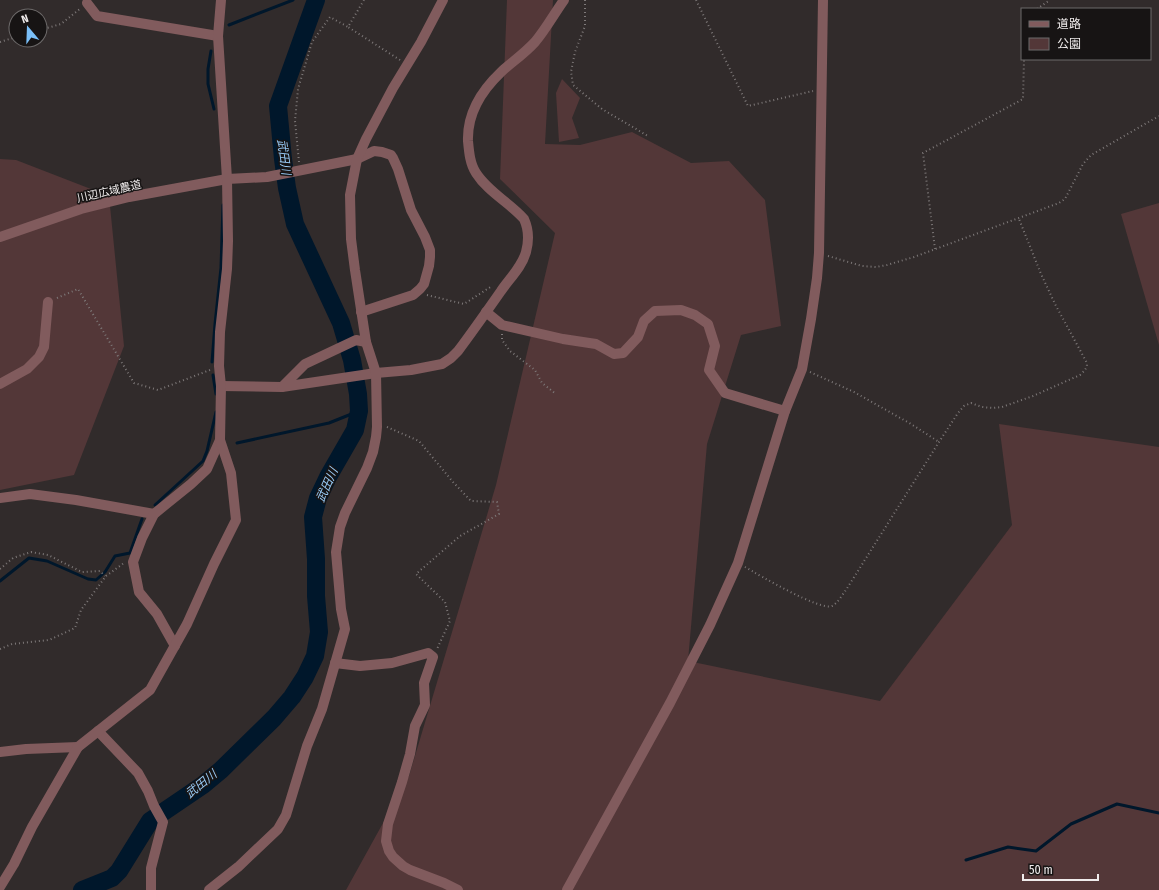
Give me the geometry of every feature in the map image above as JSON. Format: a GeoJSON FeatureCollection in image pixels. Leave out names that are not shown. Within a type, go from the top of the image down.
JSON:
{"type":"FeatureCollection","features":[{"type":"Feature","properties":{"kind":"street"},"geometry":{"type":"LineString","coordinates":[[0,887],[14,864],[32,827],[78,747],[150,690],[187,624],[236,520],[231,473],[220,440],[220,332],[227,269],[228,241],[227,179],[218,36],[221,0]]}},
{"type":"Feature","properties":{"kind":"street"},"geometry":{"type":"LineString","coordinates":[[209,890],[238,867],[278,829],[286,815],[306,746],[322,709],[345,629],[341,609],[336,552],[340,527],[345,513],[367,468],[373,452],[377,422],[371,373],[361,341],[361,312],[351,239],[350,195],[356,159],[375,121],[421,42],[443,0]]}},
{"type":"Feature","properties":{"kind":"street"},"geometry":{"type":"LineString","coordinates":[[221,386],[282,387],[371,373],[411,370],[442,364],[458,351],[521,264],[526,253],[528,234],[524,219],[487,187],[476,174],[469,153],[469,123],[480,96],[497,76],[517,60],[534,43],[545,30],[564,0]]}},
{"type":"Feature","properties":{"kind":"street"},"geometry":{"type":"LineString","coordinates":[[567,890],[670,703],[710,625],[738,563],[785,411],[802,369],[817,278],[823,0]]}},
{"type":"Feature","properties":{"kind":"street"},"geometry":{"type":"LineString","coordinates":[[87,3],[97,16],[218,36]]}},
{"type":"Feature","properties":{"kind":"street","name":"川辺広域農道"},"geometry":{"type":"LineString","coordinates":[[0,237],[81,209],[129,198],[227,179],[267,177],[356,159],[374,151],[382,152],[391,155],[396,162],[411,210],[430,250],[430,257],[424,284],[418,291]]}},
{"type":"Feature","properties":{"kind":"street"},"geometry":{"type":"LineString","coordinates":[[361,312],[413,295],[418,291]]}},
{"type":"Feature","properties":{"kind":"street"},"geometry":{"type":"LineString","coordinates":[[0,384],[27,369],[39,357],[44,347],[48,302]]}},
{"type":"Feature","properties":{"kind":"street"},"geometry":{"type":"LineString","coordinates":[[486,312],[502,325],[563,339],[596,344],[614,354],[623,353],[628,348],[638,337],[644,321],[655,311],[681,310],[695,315],[708,324],[715,346],[709,370],[725,393],[785,411]]}},
{"type":"Feature","properties":{"kind":"street"},"geometry":{"type":"LineString","coordinates":[[282,387],[305,364],[333,351],[361,341]]}},
{"type":"Feature","properties":{"kind":"street"},"geometry":{"type":"LineString","coordinates":[[175,646],[157,614],[139,592],[133,562],[142,538],[154,514],[207,469],[220,440]]}},
{"type":"Feature","properties":{"kind":"street"},"geometry":{"type":"LineString","coordinates":[[0,498],[30,494],[76,500],[154,514]]}},
{"type":"Feature","properties":{"kind":"street"},"geometry":{"type":"LineString","coordinates":[[335,663],[360,666],[392,663],[428,653],[433,657],[424,683],[425,705],[416,726],[406,768],[388,824],[386,841],[389,851],[393,857],[403,866],[458,890]]}},
{"type":"Feature","properties":{"kind":"street"},"geometry":{"type":"LineString","coordinates":[[98,731],[138,773],[163,822],[151,868],[151,890]]}},
{"type":"Feature","properties":{"kind":"street"},"geometry":{"type":"LineString","coordinates":[[0,752],[26,749],[78,747]]}},
{"type":"Feature","properties":{"kind":"path"},"geometry":{"type":"LineString","coordinates":[[348,27],[364,0]]}},
{"type":"Feature","properties":{"kind":"path"},"geometry":{"type":"LineString","coordinates":[[585,0],[585,26],[575,52],[571,72],[573,85],[602,109],[648,136]]}},
{"type":"Feature","properties":{"kind":"path"},"geometry":{"type":"LineString","coordinates":[[696,0],[748,106],[822,89]]}},
{"type":"Feature","properties":{"kind":"path"},"geometry":{"type":"LineString","coordinates":[[1038,8],[1050,0]]}},
{"type":"Feature","properties":{"kind":"path"},"geometry":{"type":"LineString","coordinates":[[48,28],[61,24],[87,3]]}},
{"type":"Feature","properties":{"kind":"path"},"geometry":{"type":"LineString","coordinates":[[298,171],[295,121],[298,89],[312,42],[330,17],[407,65]]}},
{"type":"Feature","properties":{"kind":"path"},"geometry":{"type":"LineString","coordinates":[[935,249],[923,153],[1023,99],[1024,60]]}},
{"type":"Feature","properties":{"kind":"path"},"geometry":{"type":"LineString","coordinates":[[818,253],[862,266],[876,267],[914,257],[1059,204],[1065,199],[1083,164],[1091,155],[1159,116]]}},
{"type":"Feature","properties":{"kind":"path"},"geometry":{"type":"LineString","coordinates":[[738,563],[815,603],[824,607],[833,606],[850,584],[938,442],[960,410],[971,403],[982,407],[993,408],[1012,404],[1080,374],[1087,367],[1087,363],[1055,304],[1019,219]]}},
{"type":"Feature","properties":{"kind":"path"},"geometry":{"type":"LineString","coordinates":[[418,291],[427,295],[464,304],[496,283]]}},
{"type":"Feature","properties":{"kind":"path"},"geometry":{"type":"LineString","coordinates":[[48,302],[78,289],[134,383],[158,390],[219,366]]}},
{"type":"Feature","properties":{"kind":"path"},"geometry":{"type":"LineString","coordinates":[[502,325],[502,340],[510,351],[535,370],[542,383],[556,394]]}},
{"type":"Feature","properties":{"kind":"path"},"geometry":{"type":"LineString","coordinates":[[802,369],[854,392],[911,424],[938,442]]}},
{"type":"Feature","properties":{"kind":"path"},"geometry":{"type":"LineString","coordinates":[[377,422],[418,441],[452,482],[471,502],[497,502],[499,514],[460,536],[416,574],[445,602],[450,621],[433,657]]}},
{"type":"Feature","properties":{"kind":"path"},"geometry":{"type":"LineString","coordinates":[[0,569],[13,558],[31,552],[48,555],[82,572],[100,570],[106,576]]}},
{"type":"Feature","properties":{"kind":"path"},"geometry":{"type":"LineString","coordinates":[[0,649],[12,644],[49,640],[75,628],[81,610],[106,576],[122,563],[133,562]]}},
{"type":"Feature","properties":{"kind":"green space"},"geometry":{"type":"Polygon","coordinates":[[[507,0],[553,0],[545,144],[580,145],[632,132],[691,163],[729,161],[765,200],[781,326],[741,335],[707,444],[688,661],[880,701],[1012,525],[999,424],[1159,447],[1159,890],[346,890],[409,776],[496,485],[555,233],[500,179],[507,0]]]}},
{"type":"Feature","properties":{"kind":"green space"},"geometry":{"type":"Polygon","coordinates":[[[562,79],[580,98],[572,118],[579,138],[559,142],[556,93],[562,79]]]}},
{"type":"Feature","properties":{"kind":"green space"},"geometry":{"type":"Polygon","coordinates":[[[0,159],[16,160],[109,196],[124,346],[74,475],[0,490],[0,159]]]}},
{"type":"Feature","properties":{"kind":"green space"},"geometry":{"type":"Polygon","coordinates":[[[1159,203],[1159,345],[1121,214],[1159,203]]]}},
{"type":"Feature","properties":{"kind":"waterway"},"geometry":{"type":"LineString","coordinates":[[229,25],[293,0]]}},
{"type":"Feature","properties":{"kind":"waterway","name":"武田川"},"geometry":{"type":"LineString","coordinates":[[82,890],[112,878],[119,871],[150,821],[203,785],[221,770],[274,718],[292,697],[305,677],[315,656],[319,632],[313,517],[318,498],[328,477],[355,430],[359,411],[358,394],[352,360],[341,323],[295,224],[287,188],[283,159],[278,106],[316,0]]}},
{"type":"Feature","properties":{"kind":"waterway"},"geometry":{"type":"LineString","coordinates":[[211,51],[208,69],[208,84],[214,109]]}},
{"type":"Feature","properties":{"kind":"waterway"},"geometry":{"type":"LineString","coordinates":[[212,362],[221,268],[223,205]]}},
{"type":"Feature","properties":{"kind":"waterway"},"geometry":{"type":"LineString","coordinates":[[213,375],[216,394]]}},
{"type":"Feature","properties":{"kind":"waterway"},"geometry":{"type":"LineString","coordinates":[[237,443],[329,423],[359,411]]}},
{"type":"Feature","properties":{"kind":"waterway"},"geometry":{"type":"LineString","coordinates":[[155,505],[203,461],[207,451],[216,412]]}},
{"type":"Feature","properties":{"kind":"waterway"},"geometry":{"type":"LineString","coordinates":[[0,581],[29,558],[47,561],[88,579],[96,580],[105,572],[115,556],[130,553],[142,519]]}},
{"type":"Feature","properties":{"kind":"waterway"},"geometry":{"type":"LineString","coordinates":[[966,860],[1008,847],[1036,851],[1071,824],[1117,804],[1159,813]]}}]}
